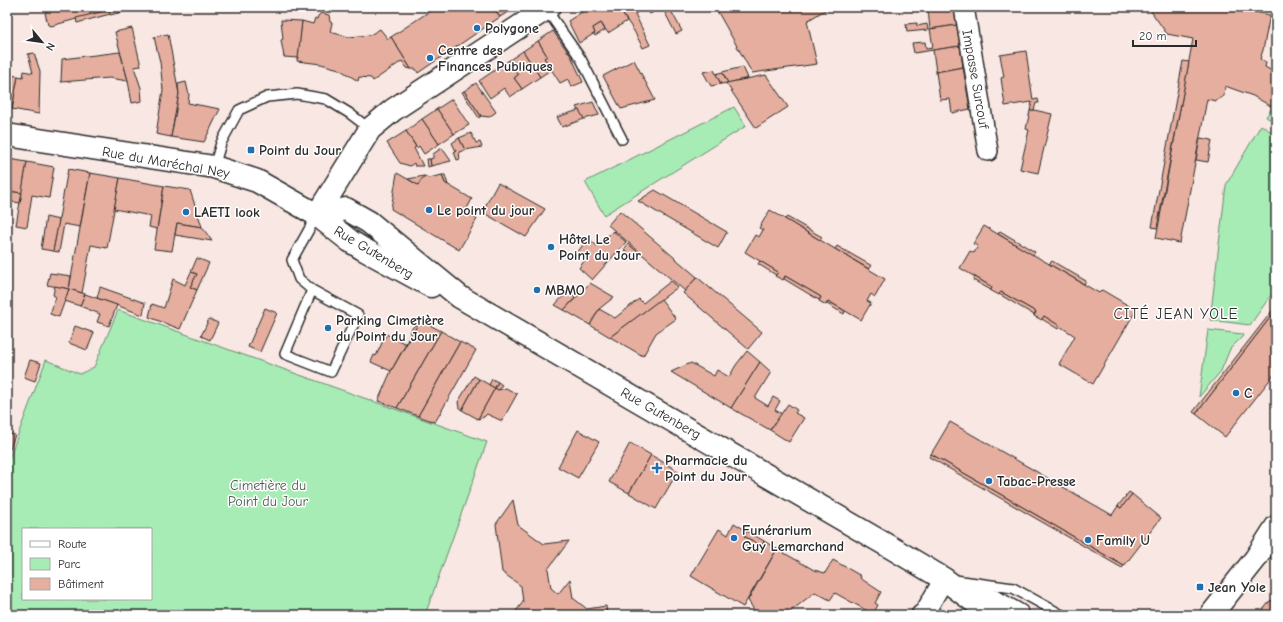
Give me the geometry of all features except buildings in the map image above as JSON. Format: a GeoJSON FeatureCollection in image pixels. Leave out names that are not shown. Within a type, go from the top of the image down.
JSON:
{"type":"FeatureCollection","features":[{"type":"Feature","properties":{"kind":"main road"},"geometry":{"type":"LineString","coordinates":[[317,215],[370,129],[393,110],[548,8]]}},
{"type":"Feature","properties":{"kind":"main road","name":"Rue du Maréchal Ney"},"geometry":{"type":"LineString","coordinates":[[7,135],[214,167],[258,181],[317,215]]}},
{"type":"Feature","properties":{"kind":"main road","name":"Rue Gutenberg"},"geometry":{"type":"LineString","coordinates":[[317,215],[350,241],[363,249],[433,287],[460,297],[944,579],[997,603],[1018,615]]}},
{"type":"Feature","properties":{"kind":"main road"},"geometry":{"type":"LineString","coordinates":[[1211,615],[1256,558],[1276,527]]}},
{"type":"Feature","properties":{"kind":"main road","name":"Rue Gutenberg"},"geometry":{"type":"LineString","coordinates":[[944,579],[992,615]]}},
{"type":"Feature","properties":{"kind":"street","name":"Impasse Surcouf"},"geometry":{"type":"LineString","coordinates":[[964,7],[988,151]]}},
{"type":"Feature","properties":{"kind":"street"},"geometry":{"type":"LineString","coordinates":[[921,615],[925,612],[944,579]]}},
{"type":"Feature","properties":{"kind":"lane"},"geometry":{"type":"LineString","coordinates":[[548,8],[581,58],[622,139]]}},
{"type":"Feature","properties":{"kind":"lane"},"geometry":{"type":"LineString","coordinates":[[214,167],[221,143],[240,110],[267,97],[297,94],[326,99],[349,113],[370,129]]}},
{"type":"Feature","properties":{"kind":"lane"},"geometry":{"type":"LineString","coordinates":[[312,290],[285,354],[331,372],[358,315],[312,290],[299,279],[292,260],[317,215]]}},
{"type":"Feature","properties":{"kind":"lane"},"geometry":{"type":"LineString","coordinates":[[944,579],[1013,588],[1062,615]]}},
{"type":"Feature","properties":{"kind":"green space"},"geometry":{"type":"Polygon","coordinates":[[[734,107],[746,126],[604,215],[585,182],[734,107]]]}},
{"type":"Feature","properties":{"kind":"green space"},"geometry":{"type":"Polygon","coordinates":[[[1271,109],[1276,112],[1276,123],[1266,117],[1271,109]]]}},
{"type":"Feature","properties":{"kind":"green space"},"geometry":{"type":"Polygon","coordinates":[[[1261,125],[1276,135],[1276,288],[1250,325],[1210,320],[1226,185],[1261,125]]]}},
{"type":"Feature","properties":{"kind":"green space","name":"Cimetière du Point du Jour"},"geometry":{"type":"Polygon","coordinates":[[[118,310],[487,442],[425,615],[7,615],[7,464],[46,360],[80,374],[94,367],[118,310]]]}},
{"type":"Feature","properties":{"kind":"green space"},"geometry":{"type":"Polygon","coordinates":[[[1208,330],[1242,334],[1243,336],[1230,349],[1221,371],[1199,397],[1208,330]]]}},
{"type":"Feature","properties":{"kind":"place","name":"Polygone"},"geometry":{"type":"Point","coordinates":[477,28]}},
{"type":"Feature","properties":{"kind":"place","name":"Centre des Finances Publiques"},"geometry":{"type":"Point","coordinates":[430,58]}},
{"type":"Feature","properties":{"kind":"place","name":"Point du Jour"},"geometry":{"type":"Point","coordinates":[251,150]}},
{"type":"Feature","properties":{"kind":"place","name":"Le point du jour"},"geometry":{"type":"Point","coordinates":[429,210]}},
{"type":"Feature","properties":{"kind":"place","name":"LAETI look"},"geometry":{"type":"Point","coordinates":[186,212]}},
{"type":"Feature","properties":{"kind":"place","name":"Hôtel Le Point du Jour"},"geometry":{"type":"Point","coordinates":[551,247]}},
{"type":"Feature","properties":{"kind":"place","name":"MBMO"},"geometry":{"type":"Point","coordinates":[537,290]}},
{"type":"Feature","properties":{"kind":"place","name":"Parking Cimetière du Point du Jour"},"geometry":{"type":"Point","coordinates":[328,328]}},
{"type":"Feature","properties":{"kind":"place","name":"C"},"geometry":{"type":"Point","coordinates":[1236,393]}},
{"type":"Feature","properties":{"kind":"place","name":"Pharmacie du Point du Jour"},"geometry":{"type":"Point","coordinates":[657,468]}},
{"type":"Feature","properties":{"kind":"place","name":"Tabac-Presse"},"geometry":{"type":"Point","coordinates":[989,481]}},
{"type":"Feature","properties":{"kind":"place","name":"Funérarium Guy Lemarchand"},"geometry":{"type":"Point","coordinates":[734,538]}},
{"type":"Feature","properties":{"kind":"place","name":"Family U"},"geometry":{"type":"Point","coordinates":[1088,540]}},
{"type":"Feature","properties":{"kind":"place","name":"Jean Yole"},"geometry":{"type":"Point","coordinates":[1200,587]}},
{"type":"Feature","properties":{"kind":"district","name":"CITÉ JEAN YOLE"},"geometry":{"type":"Point","coordinates":[1176,314]}}]}
